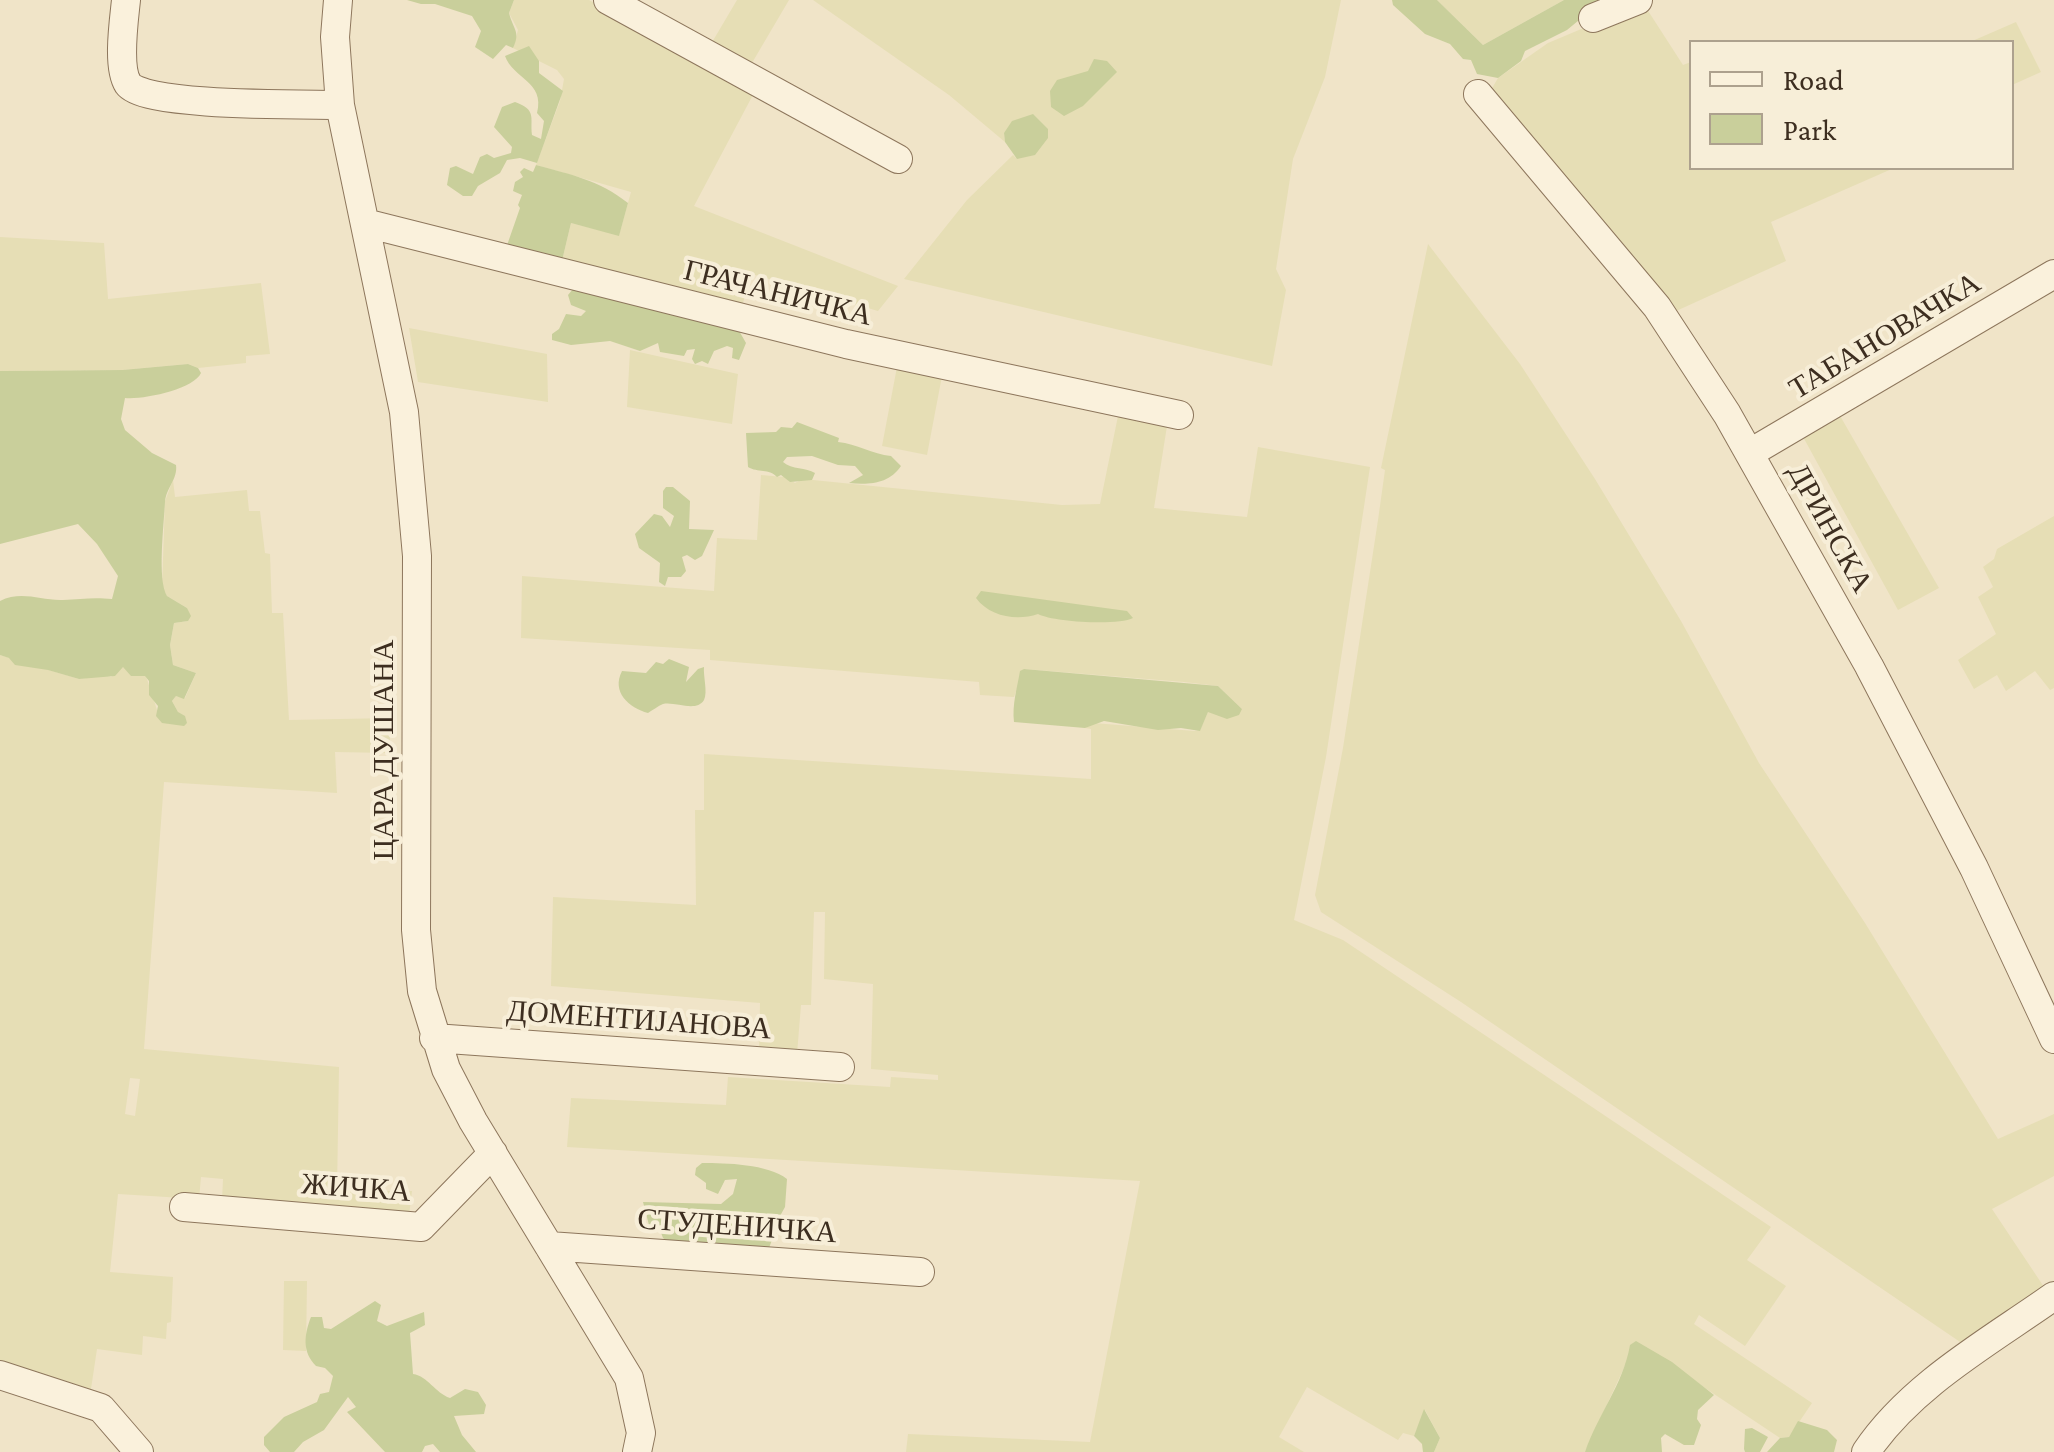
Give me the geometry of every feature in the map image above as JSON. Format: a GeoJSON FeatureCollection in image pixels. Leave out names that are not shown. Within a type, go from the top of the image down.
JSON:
{"type":"FeatureCollection","features":[{"type":"Feature","properties":{"kind":"street"},"geometry":{"type":"LineString","coordinates":[[126,0],[125,77],[139,94],[175,99],[340,105]]}},
{"type":"Feature","properties":{"kind":"street","name":"ЦАРА ДУШАНА"},"geometry":{"type":"LineString","coordinates":[[338,0],[335,37],[340,105],[404,412],[417,556],[416,930],[422,991],[446,1069],[629,1378],[641,1433],[637,1452]]}},
{"type":"Feature","properties":{"kind":"street"},"geometry":{"type":"LineString","coordinates":[[608,0],[898,160]]}},
{"type":"Feature","properties":{"kind":"street"},"geometry":{"type":"LineString","coordinates":[[1593,18],[1638,0]]}},
{"type":"Feature","properties":{"kind":"street","name":"ДРИНСКА"},"geometry":{"type":"LineString","coordinates":[[1478,94],[1657,308],[1750,453],[1805,548],[1974,868],[2054,1038]]}},
{"type":"Feature","properties":{"kind":"street","name":"ГРАЧАНИЧКА"},"geometry":{"type":"LineString","coordinates":[[365,222],[846,344],[1179,415]]}},
{"type":"Feature","properties":{"kind":"street","name":"ТАБАНОВАЧКА"},"geometry":{"type":"LineString","coordinates":[[1750,453],[2054,274]]}},
{"type":"Feature","properties":{"kind":"street","name":"ДОМЕНТИЈАНОВА"},"geometry":{"type":"LineString","coordinates":[[434,1038],[840,1067]]}},
{"type":"Feature","properties":{"kind":"street","name":"ЖИЧКА"},"geometry":{"type":"LineString","coordinates":[[184,1207],[422,1227],[493,1153]]}},
{"type":"Feature","properties":{"kind":"street","name":"СТУДЕНИЧКА"},"geometry":{"type":"LineString","coordinates":[[549,1246],[920,1272]]}},
{"type":"Feature","properties":{"kind":"street"},"geometry":{"type":"LineString","coordinates":[[1866,1452],[1900,1410],[2054,1296]]}},
{"type":"Feature","properties":{"kind":"street"},"geometry":{"type":"LineString","coordinates":[[0,1376],[101,1408],[140,1452]]}},
{"type":"Feature","properties":{"kind":"shaded area"},"geometry":{"type":"Polygon","coordinates":[[[514,0],[589,0],[755,91],[694,206],[898,286],[878,311],[752,274],[741,309],[561,265],[571,223],[619,235],[631,192],[536,165],[560,101],[564,79],[557,70],[513,48],[518,30],[509,13],[514,0]]]}},
{"type":"Feature","properties":{"kind":"shaded area"},"geometry":{"type":"Polygon","coordinates":[[[737,0],[789,0],[749,68],[711,44],[737,0]]]}},
{"type":"Feature","properties":{"kind":"shaded area"},"geometry":{"type":"Polygon","coordinates":[[[813,0],[1341,0],[1325,77],[1293,159],[1276,269],[1286,290],[1272,366],[904,279],[967,200],[1013,155],[1017,159],[1004,132],[1005,142],[949,95],[813,0]]]}},
{"type":"Feature","properties":{"kind":"shaded area"},"geometry":{"type":"Polygon","coordinates":[[[1437,0],[1564,0],[1483,45],[1437,0]]]}},
{"type":"Feature","properties":{"kind":"shaded area"},"geometry":{"type":"Polygon","coordinates":[[[1643,3],[1683,65],[1689,63],[1689,170],[1889,170],[1771,222],[1786,261],[1674,312],[1491,90],[1498,78],[1548,43],[1643,3]]]}},
{"type":"Feature","properties":{"kind":"shaded area"},"geometry":{"type":"Polygon","coordinates":[[[2016,22],[2041,72],[2014,84],[2014,40],[1975,40],[2016,22]]]}},
{"type":"Feature","properties":{"kind":"shaded area"},"geometry":{"type":"Polygon","coordinates":[[[0,237],[104,243],[108,299],[261,283],[270,354],[246,356],[246,363],[198,368],[188,364],[122,370],[0,371],[0,237]]]}},
{"type":"Feature","properties":{"kind":"shaded area"},"geometry":{"type":"Polygon","coordinates":[[[1428,244],[1520,364],[1595,479],[1681,621],[1759,763],[1865,923],[1998,1139],[2054,1114],[2054,1176],[1992,1209],[2044,1287],[1966,1346],[1461,1002],[1321,912],[1315,895],[1343,748],[1385,470],[1381,468],[1428,244]]]}},
{"type":"Feature","properties":{"kind":"shaded area"},"geometry":{"type":"Polygon","coordinates":[[[409,328],[547,354],[548,402],[418,382],[409,328]]]}},
{"type":"Feature","properties":{"kind":"shaded area"},"geometry":{"type":"Polygon","coordinates":[[[630,350],[738,374],[732,424],[627,407],[630,350]]]}},
{"type":"Feature","properties":{"kind":"shaded area"},"geometry":{"type":"Polygon","coordinates":[[[897,367],[942,376],[927,455],[882,446],[897,367]]]}},
{"type":"Feature","properties":{"kind":"shaded area"},"geometry":{"type":"Polygon","coordinates":[[[1839,414],[1939,588],[1898,610],[1802,435],[1839,414]]]}},
{"type":"Feature","properties":{"kind":"shaded area"},"geometry":{"type":"Polygon","coordinates":[[[1118,416],[1167,426],[1154,508],[1247,517],[1258,447],[1370,467],[1326,757],[1294,920],[1343,940],[1771,1227],[1747,1260],[1786,1286],[1745,1346],[1699,1315],[1694,1324],[1812,1403],[1789,1437],[1780,1438],[1636,1342],[1585,1452],[1434,1452],[1440,1438],[1425,1410],[1414,1436],[1403,1433],[1398,1440],[1307,1387],[1279,1437],[1304,1452],[906,1452],[908,1434],[1090,1442],[1140,1181],[567,1147],[571,1098],[726,1105],[728,1077],[890,1087],[891,1077],[938,1080],[938,1075],[871,1069],[873,984],[824,979],[825,912],[814,912],[811,1005],[801,1005],[797,1054],[759,1051],[760,1003],[551,986],[553,897],[696,905],[695,810],[704,810],[704,754],[1091,779],[1091,729],[1085,728],[1093,723],[1195,731],[1200,730],[1208,712],[1242,709],[1218,686],[1184,682],[1024,669],[1014,697],[980,695],[979,682],[710,660],[710,650],[521,638],[522,576],[714,591],[717,538],[757,540],[761,475],[785,477],[795,483],[803,479],[1062,505],[1100,504],[1118,416]]]}},
{"type":"Feature","properties":{"kind":"shaded area"},"geometry":{"type":"Polygon","coordinates":[[[173,480],[175,497],[247,490],[249,511],[260,511],[265,553],[270,554],[272,613],[283,613],[289,720],[391,718],[389,753],[335,752],[337,793],[164,782],[144,1049],[339,1067],[337,1191],[412,1191],[409,1216],[222,1201],[223,1179],[201,1177],[199,1199],[118,1194],[110,1272],[173,1277],[171,1322],[167,1323],[166,1339],[143,1336],[142,1355],[97,1349],[91,1389],[0,1363],[0,655],[79,679],[111,677],[123,665],[146,676],[158,713],[169,724],[175,724],[178,712],[172,701],[176,696],[185,698],[196,673],[173,665],[170,645],[174,623],[188,621],[187,608],[167,596],[162,588],[165,501],[173,480]],[[130,1078],[125,1114],[135,1116],[140,1079],[130,1078]]]}},
{"type":"Feature","properties":{"kind":"shaded area"},"geometry":{"type":"Polygon","coordinates":[[[2054,516],[2054,688],[2050,690],[2035,671],[2006,691],[1997,675],[1974,689],[1958,660],[1996,634],[1978,597],[1993,587],[1983,567],[1994,559],[1997,549],[2054,516]]]}},
{"type":"Feature","properties":{"kind":"shaded area"},"geometry":{"type":"Polygon","coordinates":[[[284,1281],[307,1281],[306,1351],[283,1350],[284,1281]]]}},
{"type":"Feature","properties":{"kind":"green space"},"geometry":{"type":"Polygon","coordinates":[[[407,0],[514,0],[509,13],[516,34],[513,48],[506,45],[493,59],[475,47],[481,31],[472,16],[407,0]]]}},
{"type":"Feature","properties":{"kind":"green space"},"geometry":{"type":"Polygon","coordinates":[[[1392,0],[1437,0],[1483,45],[1564,0],[1617,0],[1590,11],[1567,30],[1525,51],[1521,61],[1498,78],[1477,74],[1471,60],[1463,59],[1450,44],[1425,34],[1392,0]]]}},
{"type":"Feature","properties":{"kind":"green space"},"geometry":{"type":"Polygon","coordinates":[[[529,46],[539,61],[539,73],[563,91],[537,163],[520,158],[507,160],[500,173],[478,186],[472,196],[463,196],[447,185],[450,168],[456,166],[473,174],[480,157],[511,153],[512,147],[494,127],[502,107],[515,102],[527,108],[532,135],[541,139],[544,121],[537,113],[536,94],[505,56],[529,46]]]}},
{"type":"Feature","properties":{"kind":"green space"},"geometry":{"type":"Polygon","coordinates":[[[1094,59],[1107,61],[1117,72],[1083,106],[1064,116],[1051,107],[1050,91],[1057,80],[1088,71],[1094,59]]]}},
{"type":"Feature","properties":{"kind":"green space"},"geometry":{"type":"Polygon","coordinates":[[[1033,114],[1048,129],[1048,138],[1035,155],[1017,159],[1005,142],[1004,133],[1012,121],[1033,114]]]}},
{"type":"Feature","properties":{"kind":"green space"},"geometry":{"type":"Polygon","coordinates":[[[536,165],[596,184],[628,203],[619,236],[571,223],[561,265],[505,251],[522,195],[513,191],[515,182],[523,177],[520,172],[524,168],[533,172],[536,165]]]}},
{"type":"Feature","properties":{"kind":"green space"},"geometry":{"type":"Polygon","coordinates":[[[573,289],[738,329],[746,343],[739,360],[732,358],[733,348],[727,346],[714,351],[708,364],[695,364],[695,349],[687,350],[684,356],[660,352],[658,343],[640,351],[610,341],[571,345],[552,340],[566,314],[581,316],[586,311],[571,305],[568,295],[573,289]]]}},
{"type":"Feature","properties":{"kind":"green space"},"geometry":{"type":"Polygon","coordinates":[[[188,364],[201,373],[196,379],[167,392],[125,398],[121,419],[125,430],[152,453],[176,465],[165,502],[162,565],[167,596],[187,608],[191,616],[188,621],[174,623],[170,645],[173,665],[196,673],[184,699],[176,696],[172,701],[185,716],[184,726],[162,723],[156,716],[158,706],[149,695],[149,681],[145,676],[131,676],[123,667],[115,676],[79,679],[15,665],[0,655],[0,601],[24,596],[112,599],[118,576],[78,524],[0,544],[0,371],[122,370],[188,364]]]}},
{"type":"Feature","properties":{"kind":"green space"},"geometry":{"type":"Polygon","coordinates":[[[797,422],[839,438],[838,442],[891,456],[901,466],[885,480],[864,484],[849,483],[863,475],[855,466],[812,456],[787,457],[783,462],[815,473],[812,480],[790,482],[781,475],[748,467],[746,433],[776,432],[781,427],[792,428],[797,422]]]}},
{"type":"Feature","properties":{"kind":"green space"},"geometry":{"type":"Polygon","coordinates":[[[666,487],[673,487],[690,501],[689,529],[714,530],[702,556],[695,560],[687,555],[682,557],[686,571],[681,577],[668,577],[665,586],[659,582],[660,563],[639,548],[635,534],[654,514],[662,516],[670,527],[674,516],[663,508],[666,487]]]}},
{"type":"Feature","properties":{"kind":"green space"},"geometry":{"type":"Polygon","coordinates":[[[981,591],[1127,611],[1133,618],[1100,622],[1038,614],[1004,616],[989,610],[976,598],[981,591]]]}},
{"type":"Feature","properties":{"kind":"green space"},"geometry":{"type":"Polygon","coordinates":[[[669,659],[689,667],[686,682],[704,667],[706,693],[700,704],[663,704],[648,713],[624,698],[619,686],[622,671],[646,673],[656,662],[663,664],[669,659]]]}},
{"type":"Feature","properties":{"kind":"green space"},"geometry":{"type":"Polygon","coordinates":[[[1020,671],[1218,686],[1242,709],[1239,715],[1227,719],[1208,712],[1200,731],[1158,730],[1104,721],[1085,728],[1014,722],[1016,690],[1020,671]]]}},
{"type":"Feature","properties":{"kind":"green space"},"geometry":{"type":"Polygon","coordinates":[[[702,1163],[758,1167],[787,1179],[785,1207],[775,1225],[768,1226],[772,1240],[769,1248],[673,1246],[660,1230],[649,1225],[643,1202],[721,1204],[733,1194],[737,1179],[725,1180],[718,1194],[706,1189],[706,1183],[695,1175],[702,1163]]]}},
{"type":"Feature","properties":{"kind":"green space"},"geometry":{"type":"Polygon","coordinates":[[[375,1301],[381,1305],[377,1321],[387,1326],[424,1312],[425,1325],[410,1333],[413,1374],[450,1398],[465,1389],[478,1392],[486,1405],[484,1414],[454,1416],[462,1435],[476,1452],[440,1452],[433,1444],[425,1446],[422,1452],[385,1452],[347,1412],[356,1407],[348,1397],[324,1430],[294,1452],[270,1452],[264,1437],[284,1417],[329,1392],[333,1376],[311,1361],[306,1349],[311,1317],[322,1317],[324,1328],[331,1329],[375,1301]]]}},
{"type":"Feature","properties":{"kind":"green space"},"geometry":{"type":"Polygon","coordinates":[[[1636,1341],[1672,1362],[1714,1395],[1698,1410],[1701,1425],[1694,1445],[1684,1445],[1665,1434],[1661,1438],[1662,1452],[1585,1452],[1622,1373],[1630,1345],[1636,1341]]]}},
{"type":"Feature","properties":{"kind":"green space"},"geometry":{"type":"Polygon","coordinates":[[[1424,1409],[1440,1438],[1434,1452],[1423,1452],[1422,1444],[1414,1436],[1424,1409]]]}},
{"type":"Feature","properties":{"kind":"green space"},"geometry":{"type":"Polygon","coordinates":[[[1798,1421],[1827,1430],[1837,1440],[1834,1452],[1767,1452],[1780,1438],[1789,1437],[1798,1421]]]}},
{"type":"Feature","properties":{"kind":"green space"},"geometry":{"type":"Polygon","coordinates":[[[1752,1428],[1768,1437],[1760,1452],[1744,1449],[1745,1429],[1752,1428]]]}}]}
